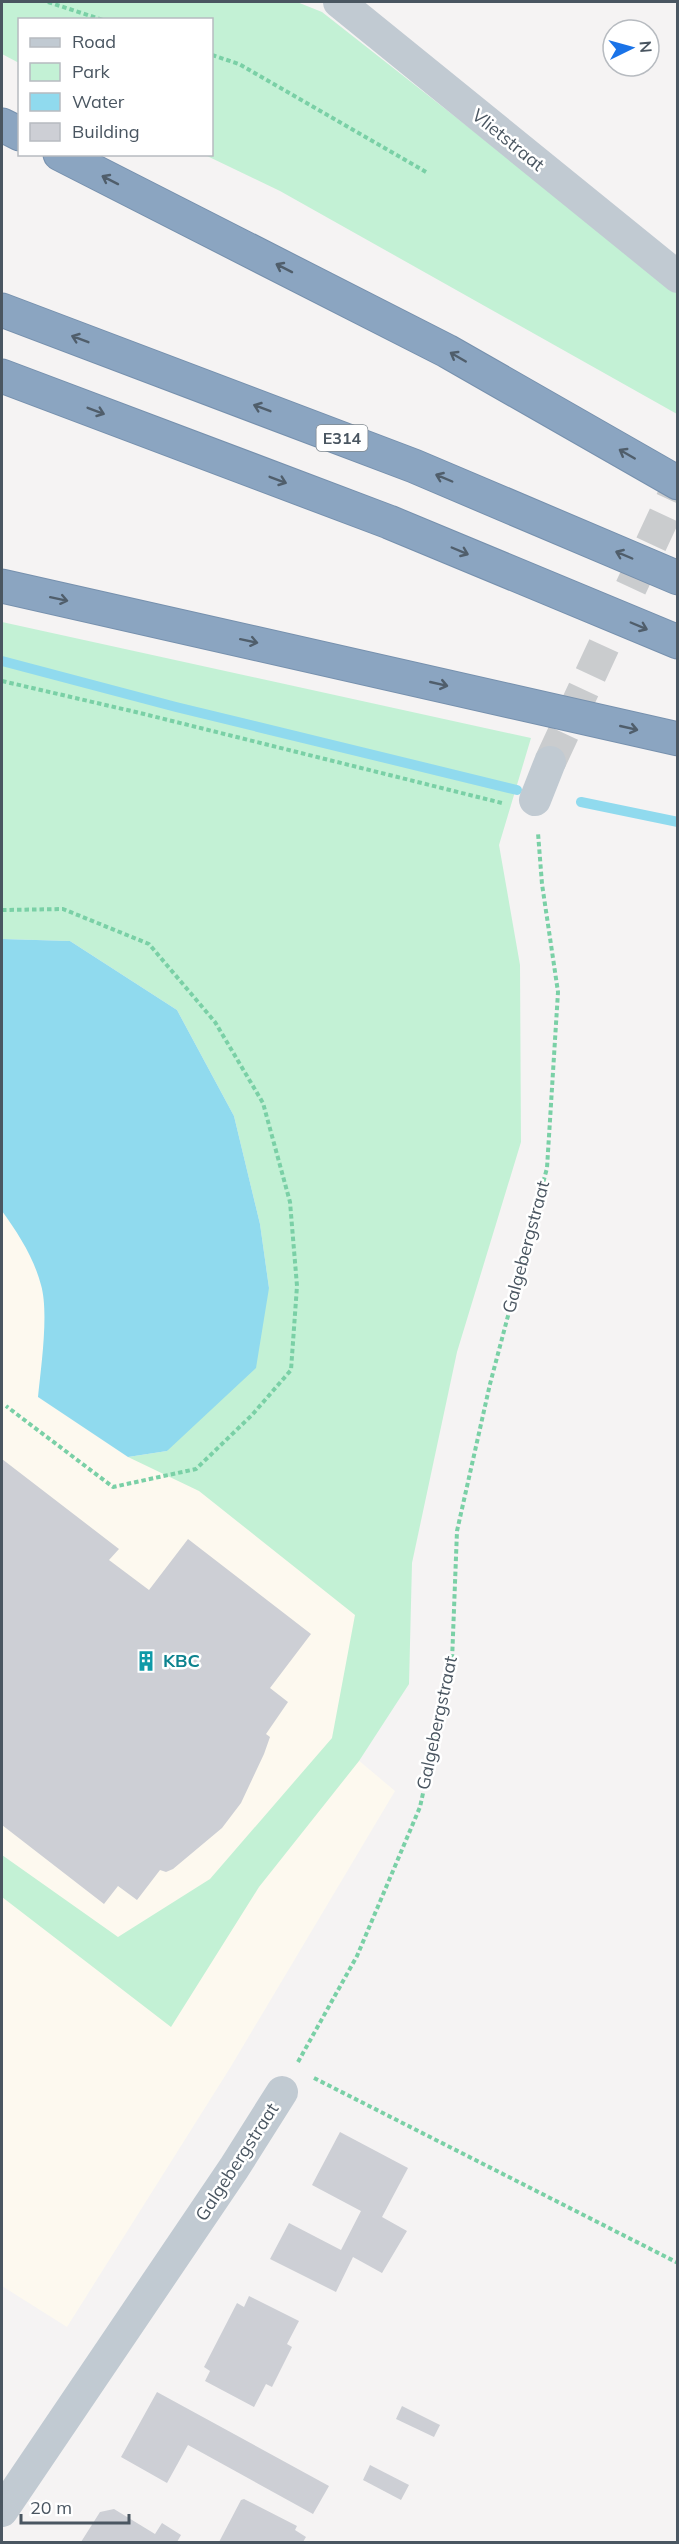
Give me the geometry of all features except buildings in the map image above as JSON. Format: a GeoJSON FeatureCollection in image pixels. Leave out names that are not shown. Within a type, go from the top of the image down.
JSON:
{"type":"FeatureCollection","features":[{"type":"Feature","properties":{"kind":"highway"},"geometry":{"type":"LineString","coordinates":[[2,125],[18,133]]}},
{"type":"Feature","properties":{"kind":"highway"},"geometry":{"type":"LineString","coordinates":[[64,156],[447,351],[678,483]]}},
{"type":"Feature","properties":{"kind":"highway","name":"E314"},"geometry":{"type":"LineString","coordinates":[[2,310],[414,466],[678,578]]}},
{"type":"Feature","properties":{"kind":"highway"},"geometry":{"type":"LineString","coordinates":[[2,376],[389,522],[678,642]]}},
{"type":"Feature","properties":{"kind":"highway"},"geometry":{"type":"LineString","coordinates":[[2,586],[678,739]]}},
{"type":"Feature","properties":{"kind":"street","name":"Vlietstraat"},"geometry":{"type":"LineString","coordinates":[[339,2],[678,277]]}},
{"type":"Feature","properties":{"kind":"street"},"geometry":{"type":"LineString","coordinates":[[535,800],[550,762]]}},
{"type":"Feature","properties":{"kind":"street","name":"Galgebergstraat"},"geometry":{"type":"LineString","coordinates":[[2,2511],[234,2168],[289,2080]]}},
{"type":"Feature","properties":{"kind":"path"},"geometry":{"type":"LineString","coordinates":[[48,2],[97,18]]}},
{"type":"Feature","properties":{"kind":"path"},"geometry":{"type":"LineString","coordinates":[[213,55],[239,64],[426,172]]}},
{"type":"Feature","properties":{"kind":"path"},"geometry":{"type":"LineString","coordinates":[[2,681],[510,805],[535,800]]}},
{"type":"Feature","properties":{"kind":"path","name":"Galgebergstraat"},"geometry":{"type":"LineString","coordinates":[[289,2080],[357,1956],[420,1807],[452,1661],[457,1531],[490,1384],[548,1168],[558,992],[542,884],[535,800]]}},
{"type":"Feature","properties":{"kind":"path"},"geometry":{"type":"LineString","coordinates":[[2,910],[63,909],[149,944],[215,1022],[263,1102],[290,1202],[297,1286],[291,1370],[252,1415],[196,1469],[113,1487],[6,1406]]}},
{"type":"Feature","properties":{"kind":"path"},"geometry":{"type":"LineString","coordinates":[[289,2080],[678,2263]]}},
{"type":"Feature","properties":{"kind":"shaded area"},"geometry":{"type":"Polygon","coordinates":[[[2,697],[504,1081],[332,1738],[395,1791],[230,2068],[67,2327],[2,2286],[2,697]]]}},
{"type":"Feature","properties":{"kind":"green space"},"geometry":{"type":"Polygon","coordinates":[[[2,2],[297,2],[322,12],[677,291],[677,414],[280,191],[207,156],[213,156],[213,18],[18,18],[18,62],[2,54],[2,2]]]}},
{"type":"Feature","properties":{"kind":"green space"},"geometry":{"type":"Polygon","coordinates":[[[2,622],[531,738],[499,845],[520,965],[521,1142],[457,1352],[412,1563],[409,1684],[359,1761],[259,1887],[171,2027],[2,1897],[2,1855],[118,1937],[210,1879],[332,1738],[355,1615],[199,1491],[128,1457],[167,1451],[269,1288],[260,1224],[234,1116],[177,1010],[70,941],[2,939],[2,622]]]}},
{"type":"Feature","properties":{"kind":"water"},"geometry":{"type":"Polygon","coordinates":[[[2,939],[70,941],[177,1010],[234,1116],[260,1224],[269,1288],[256,1368],[167,1451],[128,1457],[38,1397],[44,1340],[41,1285],[20,1237],[2,1211],[2,939]]]}},
{"type":"Feature","properties":{"kind":"waterway"},"geometry":{"type":"LineString","coordinates":[[2,661],[176,707],[517,790]]}},
{"type":"Feature","properties":{"kind":"waterway"},"geometry":{"type":"LineString","coordinates":[[581,802],[678,822]]}},
{"type":"Feature","properties":{"kind":"tunnel"},"geometry":{"type":"LineString","coordinates":[[550,762],[678,486]]}},
{"type":"Feature","properties":{"kind":"place","name":"KBC"},"geometry":{"type":"Point","coordinates":[146,1661]}}]}
